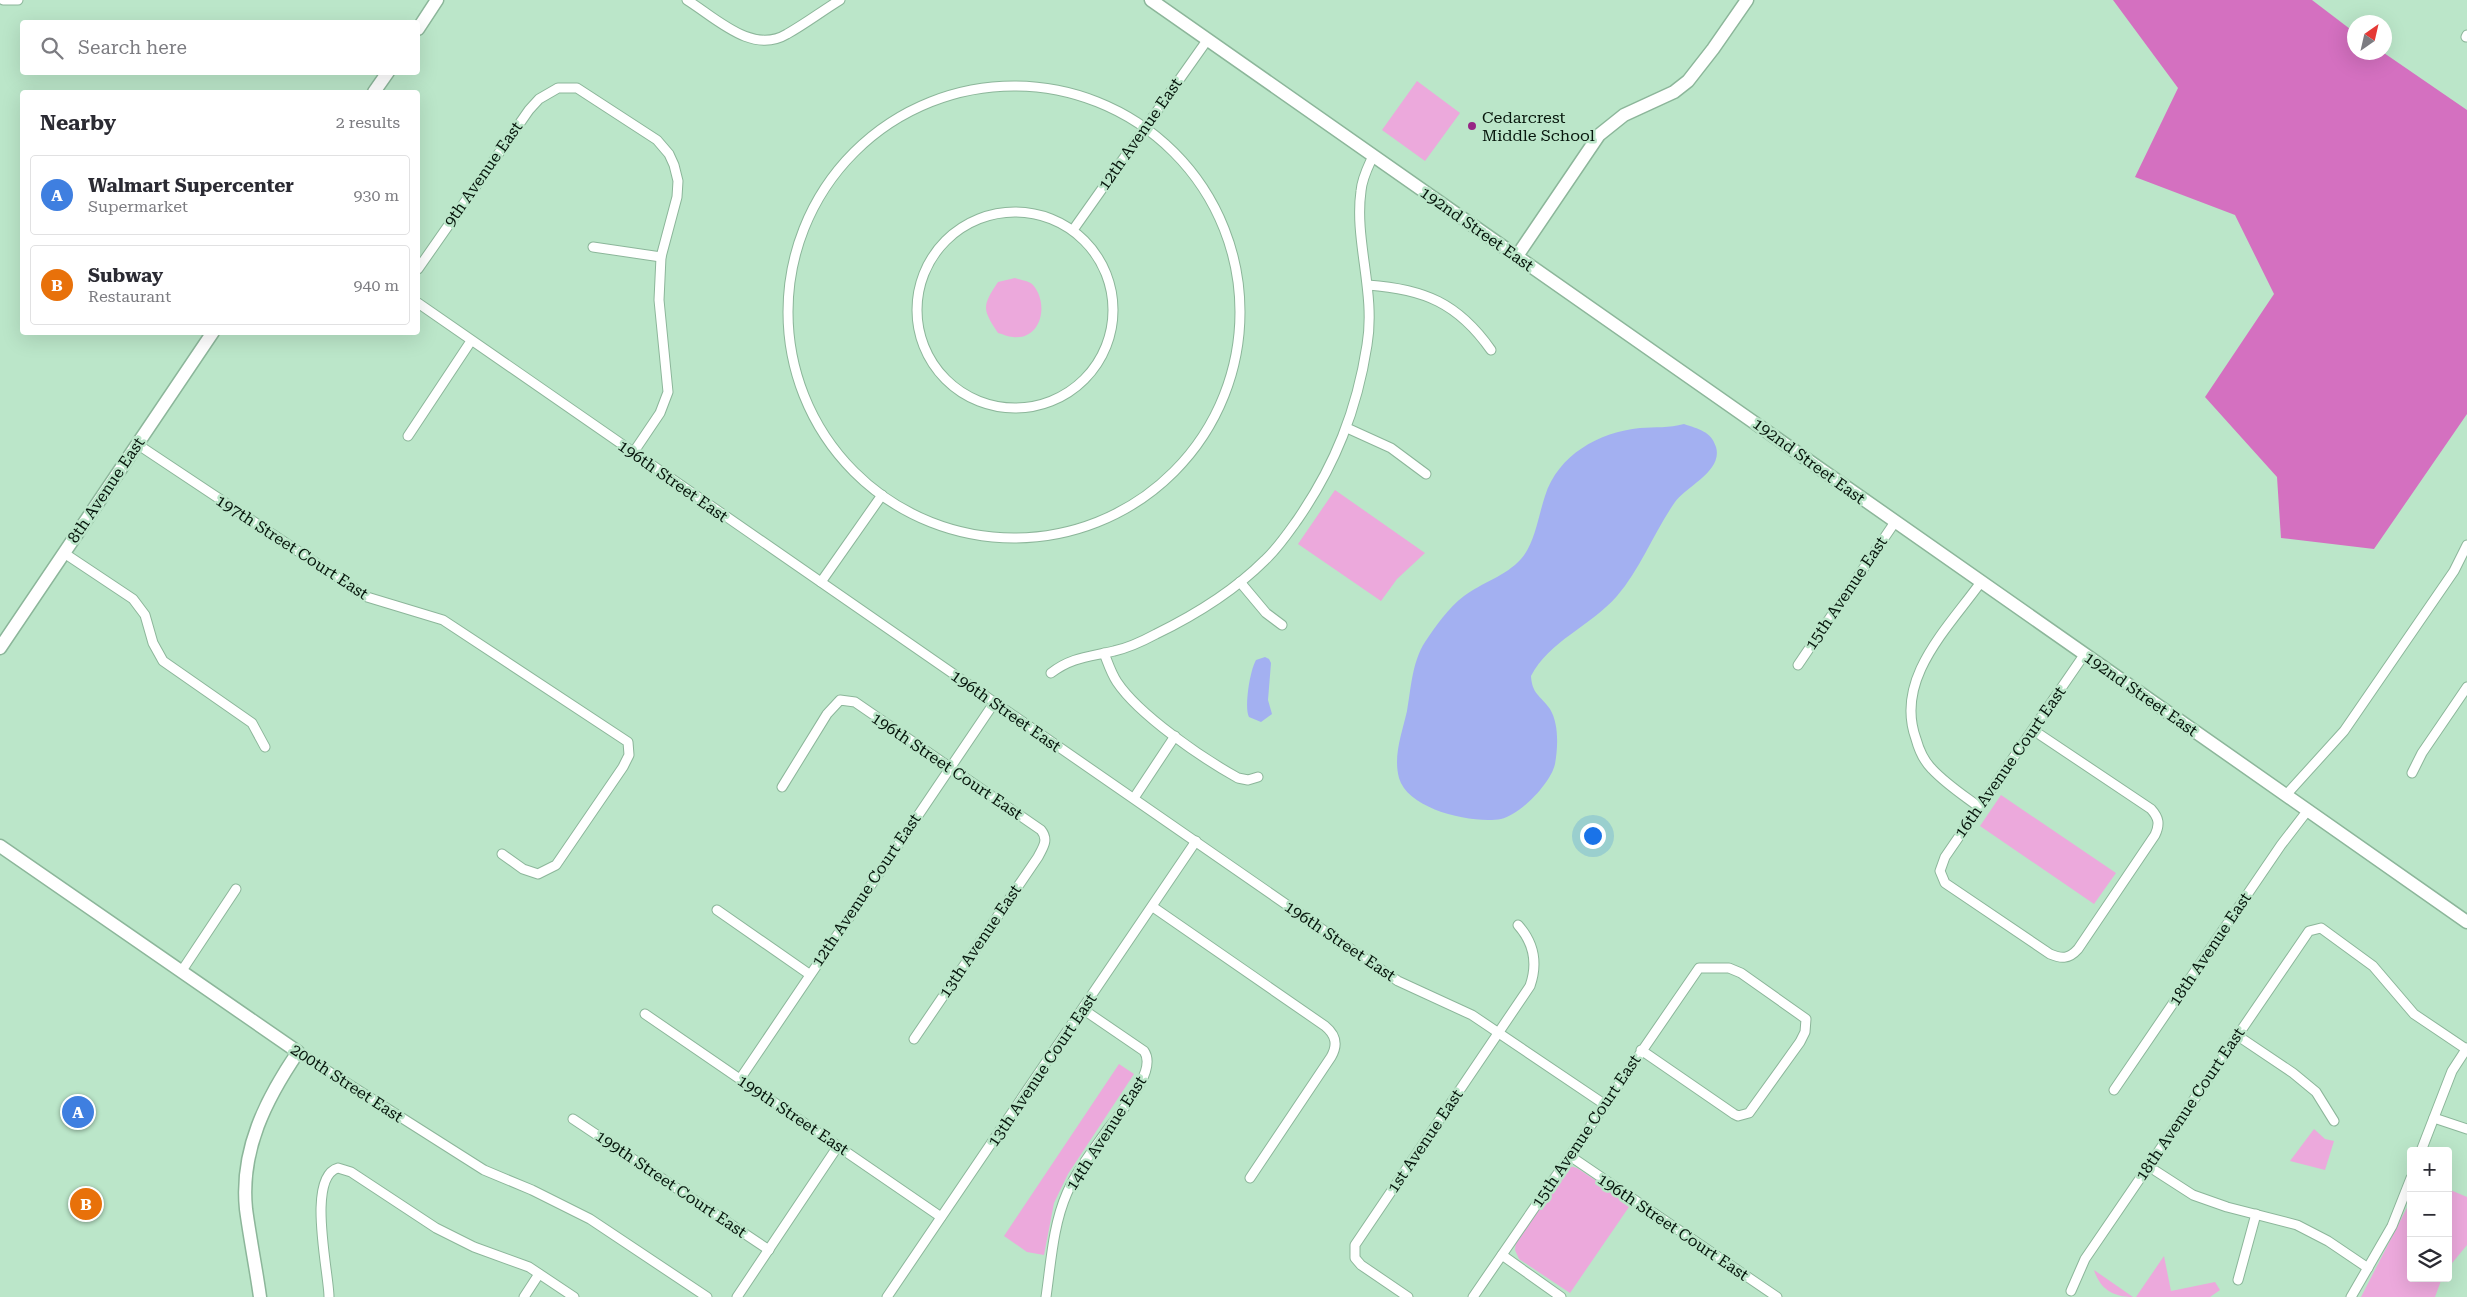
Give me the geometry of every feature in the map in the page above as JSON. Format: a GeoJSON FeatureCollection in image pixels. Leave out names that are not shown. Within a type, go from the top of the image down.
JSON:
{"type":"FeatureCollection","features":[{"type":"Feature","properties":{"kind":"street"},"geometry":{"type":"LineString","coordinates":[[420,26],[437,0]]}},
{"type":"Feature","properties":{"kind":"street"},"geometry":{"type":"LineString","coordinates":[[687,0],[731,30],[754,40],[766,42],[786,35],[840,0]]}},
{"type":"Feature","properties":{"kind":"street","name":"192nd Street East"},"geometry":{"type":"LineString","coordinates":[[1151,0],[2467,922]]}},
{"type":"Feature","properties":{"kind":"street"},"geometry":{"type":"LineString","coordinates":[[1517,256],[1602,131],[1624,115],[1674,92],[1688,81],[1747,0]]}},
{"type":"Feature","properties":{"kind":"street","name":"12th Avenue East"},"geometry":{"type":"LineString","coordinates":[[1073,230],[1208,39]]}},
{"type":"Feature","properties":{"kind":"street"},"geometry":{"type":"LineString","coordinates":[[375,90],[386,75]]}},
{"type":"Feature","properties":{"kind":"street"},"geometry":{"type":"LineString","coordinates":[[996,86],[1039,87],[1074,94],[1106,106],[1145,127],[1166,144],[1202,186],[1227,235],[1238,279],[1241,315],[1234,370],[1225,396],[1199,444],[1175,472],[1140,501],[1091,525],[1047,536],[1010,538],[956,531],[905,510],[882,495],[843,460],[814,417],[803,393],[790,342],[789,290],[798,247],[810,214],[838,170],[875,133],[904,114],[944,97],[996,86]]}},
{"type":"Feature","properties":{"kind":"street","name":"9th Avenue East"},"geometry":{"type":"LineString","coordinates":[[420,266],[529,110],[539,99],[558,88],[577,88],[593,97],[657,140],[669,154],[677,174],[677,197],[661,257]]}},
{"type":"Feature","properties":{"kind":"street"},"geometry":{"type":"LineString","coordinates":[[1051,673],[1074,659],[1117,651],[1155,635],[1184,619],[1240,582],[1266,560],[1308,504],[1325,476],[1347,428],[1355,406],[1368,342],[1368,285],[1360,213],[1360,192],[1364,176],[1373,156]]}},
{"type":"Feature","properties":{"kind":"street"},"geometry":{"type":"LineString","coordinates":[[999,212],[1022,212],[1045,216],[1073,230],[1099,258],[1109,279],[1112,294],[1113,325],[1103,354],[1095,367],[1074,389],[1053,400],[1031,407],[1000,407],[971,398],[958,390],[936,368],[922,341],[918,326],[916,310],[921,280],[935,252],[957,230],[977,219],[999,212]]}},
{"type":"Feature","properties":{"kind":"street"},"geometry":{"type":"LineString","coordinates":[[594,248],[661,257],[659,300],[668,392],[660,413],[633,453]]}},
{"type":"Feature","properties":{"kind":"street"},"geometry":{"type":"LineString","coordinates":[[1368,285],[1419,292],[1440,302],[1477,330],[1491,350]]}},
{"type":"Feature","properties":{"kind":"street","name":"196th Street East"},"geometry":{"type":"LineString","coordinates":[[420,305],[1398,981],[1472,1015],[1604,1104]]}},
{"type":"Feature","properties":{"kind":"street","name":"8th Avenue East"},"geometry":{"type":"LineString","coordinates":[[0,648],[211,335]]}},
{"type":"Feature","properties":{"kind":"street"},"geometry":{"type":"LineString","coordinates":[[408,436],[471,340]]}},
{"type":"Feature","properties":{"kind":"street"},"geometry":{"type":"LineString","coordinates":[[1347,428],[1391,448],[1426,474]]}},
{"type":"Feature","properties":{"kind":"street","name":"197th Street Court East"},"geometry":{"type":"LineString","coordinates":[[137,444],[367,597],[443,620],[621,736],[630,746],[623,767],[556,865],[538,874],[524,869],[502,854]]}},
{"type":"Feature","properties":{"kind":"street"},"geometry":{"type":"LineString","coordinates":[[822,582],[882,495]]}},
{"type":"Feature","properties":{"kind":"street","name":"15th Avenue East"},"geometry":{"type":"LineString","coordinates":[[1798,665],[1895,522]]}},
{"type":"Feature","properties":{"kind":"street"},"geometry":{"type":"LineString","coordinates":[[2286,795],[2344,731],[2454,571],[2467,545]]}},
{"type":"Feature","properties":{"kind":"street"},"geometry":{"type":"LineString","coordinates":[[64,553],[133,599],[145,615],[153,643],[163,661],[252,723],[265,747]]}},
{"type":"Feature","properties":{"kind":"street"},"geometry":{"type":"LineString","coordinates":[[1240,582],[1266,613],[1282,625]]}},
{"type":"Feature","properties":{"kind":"street"},"geometry":{"type":"LineString","coordinates":[[1979,807],[1947,784],[1930,768],[1920,750],[1912,727],[1910,702],[1914,681],[1926,659],[1981,582]]}},
{"type":"Feature","properties":{"kind":"street"},"geometry":{"type":"LineString","coordinates":[[1104,653],[1118,683],[1148,713],[1175,736],[1238,778],[1248,780],[1258,777]]}},
{"type":"Feature","properties":{"kind":"street","name":"16th Avenue Court East"},"geometry":{"type":"LineString","coordinates":[[2033,730],[2151,809],[2157,816],[2159,823],[2155,835],[2078,949],[2072,956],[2066,958],[2050,954],[1961,894],[1945,882],[1940,871],[1945,857],[2084,655]]}},
{"type":"Feature","properties":{"kind":"street"},"geometry":{"type":"LineString","coordinates":[[2412,773],[2422,752],[2467,688]]}},
{"type":"Feature","properties":{"kind":"street","name":"196th Street Court East"},"geometry":{"type":"LineString","coordinates":[[782,787],[828,714],[840,700],[855,702],[1041,830],[1046,843]]}},
{"type":"Feature","properties":{"kind":"street","name":"12th Avenue Court East"},"geometry":{"type":"LineString","coordinates":[[740,1079],[809,974],[994,703]]}},
{"type":"Feature","properties":{"kind":"street"},"geometry":{"type":"LineString","coordinates":[[1134,798],[1175,736]]}},
{"type":"Feature","properties":{"kind":"street","name":"18th Avenue East"},"geometry":{"type":"LineString","coordinates":[[2114,1090],[2281,845],[2308,810]]}},
{"type":"Feature","properties":{"kind":"street","name":"13th Avenue Court East"},"geometry":{"type":"LineString","coordinates":[[887,1297],[1084,1010],[1196,841]]}},
{"type":"Feature","properties":{"kind":"street","name":"13th Avenue East"},"geometry":{"type":"LineString","coordinates":[[914,1039],[1046,843]]}},
{"type":"Feature","properties":{"kind":"street","name":"200th Street East"},"geometry":{"type":"LineString","coordinates":[[0,846],[298,1052],[484,1170],[547,1197],[598,1224],[707,1297]]}},
{"type":"Feature","properties":{"kind":"street"},"geometry":{"type":"LineString","coordinates":[[181,972],[236,889]]}},
{"type":"Feature","properties":{"kind":"street"},"geometry":{"type":"LineString","coordinates":[[1153,907],[1325,1026],[1330,1030],[1336,1041],[1336,1049],[1331,1058],[1250,1178]]}},
{"type":"Feature","properties":{"kind":"street"},"geometry":{"type":"LineString","coordinates":[[717,910],[809,974]]}},
{"type":"Feature","properties":{"kind":"street"},"geometry":{"type":"LineString","coordinates":[[1498,1032],[1530,986],[1534,972],[1532,948],[1518,925]]}},
{"type":"Feature","properties":{"kind":"street","name":"18th Avenue Court East"},"geometry":{"type":"LineString","coordinates":[[2071,1292],[2085,1259],[2309,931],[2321,928],[2373,966],[2414,1014],[2467,1048]]}},
{"type":"Feature","properties":{"kind":"street","name":"15th Avenue Court East"},"geometry":{"type":"LineString","coordinates":[[1473,1297],[1570,1156],[1604,1104],[1641,1050],[1690,979],[1701,967],[1729,968],[1741,973],[1806,1019],[1800,1042],[1749,1113],[1745,1115],[1734,1114],[1641,1050]]}},
{"type":"Feature","properties":{"kind":"street","name":"14th Avenue East"},"geometry":{"type":"LineString","coordinates":[[1046,1297],[1058,1221],[1067,1192],[1089,1156],[1142,1081],[1149,1058],[1144,1051],[1084,1010]]}},
{"type":"Feature","properties":{"kind":"street","name":"199th Street East"},"geometry":{"type":"LineString","coordinates":[[645,1014],[941,1217]]}},
{"type":"Feature","properties":{"kind":"street","name":"1st Avenue East"},"geometry":{"type":"LineString","coordinates":[[1408,1297],[1361,1265],[1356,1258],[1355,1244],[1498,1032]]}},
{"type":"Feature","properties":{"kind":"street"},"geometry":{"type":"LineString","coordinates":[[2238,1036],[2293,1073],[2316,1092],[2334,1120]]}},
{"type":"Feature","properties":{"kind":"street"},"geometry":{"type":"LineString","coordinates":[[2423,1147],[2452,1071],[2467,1048]]}},
{"type":"Feature","properties":{"kind":"street"},"geometry":{"type":"LineString","coordinates":[[260,1297],[246,1208],[251,1142],[260,1115],[298,1052]]}},
{"type":"Feature","properties":{"kind":"street"},"geometry":{"type":"LineString","coordinates":[[2434,1118],[2467,1129]]}},
{"type":"Feature","properties":{"kind":"street","name":"199th Street Court East"},"geometry":{"type":"LineString","coordinates":[[573,1119],[769,1250]]}},
{"type":"Feature","properties":{"kind":"street"},"geometry":{"type":"LineString","coordinates":[[737,1297],[838,1146]]}},
{"type":"Feature","properties":{"kind":"street","name":"196th Street Court East"},"geometry":{"type":"LineString","coordinates":[[1570,1156],[1777,1297]]}},
{"type":"Feature","properties":{"kind":"street"},"geometry":{"type":"LineString","coordinates":[[2148,1166],[2193,1195],[2297,1225],[2328,1241],[2368,1268]]}},
{"type":"Feature","properties":{"kind":"street"},"geometry":{"type":"LineString","coordinates":[[330,1297],[321,1219],[325,1184],[334,1169],[351,1172],[456,1239],[511,1260],[539,1274],[574,1297]]}},
{"type":"Feature","properties":{"kind":"street"},"geometry":{"type":"LineString","coordinates":[[2351,1297],[2392,1226],[2407,1188]]}},
{"type":"Feature","properties":{"kind":"street"},"geometry":{"type":"LineString","coordinates":[[2238,1280],[2256,1214]]}},
{"type":"Feature","properties":{"kind":"street"},"geometry":{"type":"LineString","coordinates":[[1502,1255],[1561,1297]]}},
{"type":"Feature","properties":{"kind":"street"},"geometry":{"type":"LineString","coordinates":[[524,1297],[539,1274]]}},
{"type":"Feature","properties":{"kind":"shaded area"},"geometry":{"type":"Polygon","coordinates":[[[2113,0],[2312,0],[2347,27],[2347,60],[2392,60],[2392,58],[2467,110],[2467,414],[2374,549],[2281,538],[2277,477],[2205,397],[2274,294],[2235,215],[2135,177],[2178,88],[2113,0]]]}},
{"type":"Feature","properties":{"kind":"shaded area"},"geometry":{"type":"Polygon","coordinates":[[[1417,81],[1460,113],[1425,161],[1382,130],[1417,81]]]}},
{"type":"Feature","properties":{"kind":"shaded area"},"geometry":{"type":"Polygon","coordinates":[[[1015,278],[1033,285],[1041,301],[1041,310],[1040,319],[1031,333],[1023,336],[1009,337],[998,333],[989,318],[986,308],[989,297],[998,282],[1015,278]]]}},
{"type":"Feature","properties":{"kind":"shaded area"},"geometry":{"type":"Polygon","coordinates":[[[1335,490],[1425,553],[1397,579],[1381,601],[1298,544],[1335,490]]]}},
{"type":"Feature","properties":{"kind":"shaded area"},"geometry":{"type":"Polygon","coordinates":[[[2001,795],[2116,873],[2094,904],[1980,826],[2001,795]]]}},
{"type":"Feature","properties":{"kind":"shaded area"},"geometry":{"type":"Polygon","coordinates":[[[1119,1064],[1134,1074],[1068,1174],[1054,1203],[1044,1255],[1027,1252],[1004,1236],[1119,1064]]]}},
{"type":"Feature","properties":{"kind":"shaded area"},"geometry":{"type":"Polygon","coordinates":[[[2314,1129],[2325,1139],[2334,1141],[2325,1170],[2290,1161],[2314,1129]]]}},
{"type":"Feature","properties":{"kind":"shaded area"},"geometry":{"type":"Polygon","coordinates":[[[1570,1166],[1577,1168],[1631,1204],[1570,1293],[1519,1259],[1515,1250],[1516,1240],[1564,1171],[1570,1166]]]}},
{"type":"Feature","properties":{"kind":"shaded area"},"geometry":{"type":"Polygon","coordinates":[[[2452,1191],[2467,1197],[2467,1245],[2452,1263],[2452,1191]]]}},
{"type":"Feature","properties":{"kind":"shaded area"},"geometry":{"type":"Polygon","coordinates":[[[2407,1208],[2407,1282],[2441,1282],[2435,1297],[2361,1297],[2407,1208]]]}},
{"type":"Feature","properties":{"kind":"shaded area"},"geometry":{"type":"Polygon","coordinates":[[[2164,1256],[2171,1291],[2215,1282],[2220,1290],[2210,1297],[2136,1297],[2164,1256]]]}},
{"type":"Feature","properties":{"kind":"shaded area"},"geometry":{"type":"Polygon","coordinates":[[[2094,1270],[2133,1297],[2126,1297],[2108,1291],[2100,1282],[2094,1270]]]}},
{"type":"Feature","properties":{"kind":"water"},"geometry":{"type":"Polygon","coordinates":[[[1684,424],[1699,429],[1711,437],[1716,447],[1717,456],[1714,463],[1703,478],[1675,502],[1633,574],[1617,596],[1607,607],[1548,653],[1531,676],[1535,691],[1550,709],[1555,722],[1557,743],[1555,764],[1548,780],[1525,805],[1501,819],[1489,820],[1459,817],[1428,806],[1415,799],[1405,789],[1399,778],[1397,761],[1417,658],[1433,630],[1448,611],[1464,596],[1501,575],[1515,565],[1526,553],[1533,538],[1551,481],[1570,458],[1582,448],[1595,440],[1625,430],[1684,424]]]}},
{"type":"Feature","properties":{"kind":"water"},"geometry":{"type":"Polygon","coordinates":[[[1265,657],[1271,663],[1268,700],[1272,714],[1261,722],[1249,717],[1247,697],[1256,660],[1265,657]]]}},
{"type":"Feature","properties":{"kind":"place","name":"Cedarcrest Middle School"},"geometry":{"type":"Point","coordinates":[1472,126]}},
{"type":"Feature","properties":{"kind":"place","name":"Walmart Supercenter"},"geometry":{"type":"Point","coordinates":[78,1112]}},
{"type":"Feature","properties":{"kind":"place","name":"Subway"},"geometry":{"type":"Point","coordinates":[86,1204]}}]}
